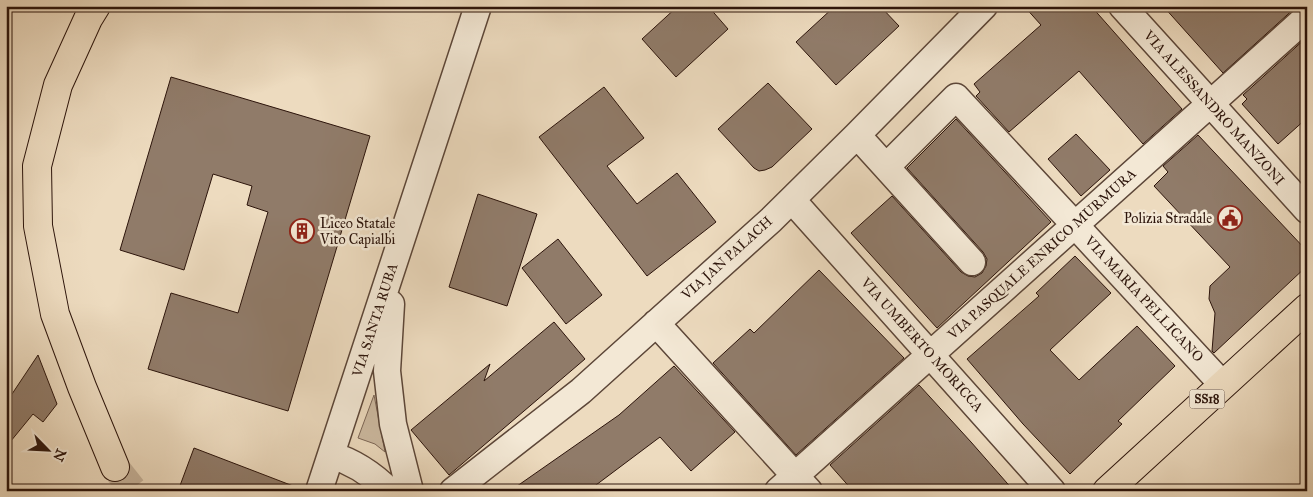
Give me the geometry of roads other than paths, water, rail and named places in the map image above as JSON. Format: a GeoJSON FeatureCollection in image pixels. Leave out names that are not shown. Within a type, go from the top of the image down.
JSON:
{"type":"FeatureCollection","features":[{"type":"Feature","properties":{"kind":"main road"},"geometry":{"type":"LineString","coordinates":[[96,6],[88,19],[56,94],[37,166],[38,226],[55,314],[82,387],[115,467]]}},
{"type":"Feature","properties":{"kind":"main road","name":"SS18"},"geometry":{"type":"LineString","coordinates":[[1107,491],[1306,309]]}},
{"type":"Feature","properties":{"kind":"street","name":"VIA SANTA RUBA"},"geometry":{"type":"LineString","coordinates":[[319,491],[478,6]]}},
{"type":"Feature","properties":{"kind":"street","name":"VIA JAN PALACH"},"geometry":{"type":"LineString","coordinates":[[453,491],[581,391],[792,200],[984,6]]}},
{"type":"Feature","properties":{"kind":"street","name":"VIA ALESSANDRO MANZONI"},"geometry":{"type":"LineString","coordinates":[[1122,6],[1307,210]]}},
{"type":"Feature","properties":{"kind":"street","name":"VIA PASQUALE ENRICO MURMURA"},"geometry":{"type":"LineString","coordinates":[[794,486],[930,354],[1307,17]]}},
{"type":"Feature","properties":{"kind":"street","name":"VIA MARIA PELLICANO"},"geometry":{"type":"LineString","coordinates":[[886,167],[956,97],[1076,224],[1222,385]]}},
{"type":"Feature","properties":{"kind":"street"},"geometry":{"type":"LineString","coordinates":[[857,135],[972,262]]}},
{"type":"Feature","properties":{"kind":"street","name":"VIA UMBERTO MORICCA"},"geometry":{"type":"LineString","coordinates":[[792,200],[1052,491]]}},
{"type":"Feature","properties":{"kind":"street"},"geometry":{"type":"LineString","coordinates":[[396,254],[389,320],[387,371],[393,424],[410,491]]}},
{"type":"Feature","properties":{"kind":"street"},"geometry":{"type":"LineString","coordinates":[[656,323],[794,486]]}},
{"type":"Feature","properties":{"kind":"street"},"geometry":{"type":"LineString","coordinates":[[331,455],[342,458],[357,466],[371,475],[389,491]]}},
{"type":"Feature","properties":{"kind":"tunnel"},"geometry":{"type":"LineString","coordinates":[[115,467],[134,491]]}},
{"type":"Feature","properties":{"kind":"place","name":"Polizia Stradale"},"geometry":{"type":"Point","coordinates":[1230,218]}},
{"type":"Feature","properties":{"kind":"place","name":"Liceo Statale Vito Capialbi"},"geometry":{"type":"Point","coordinates":[302,231]}}]}
